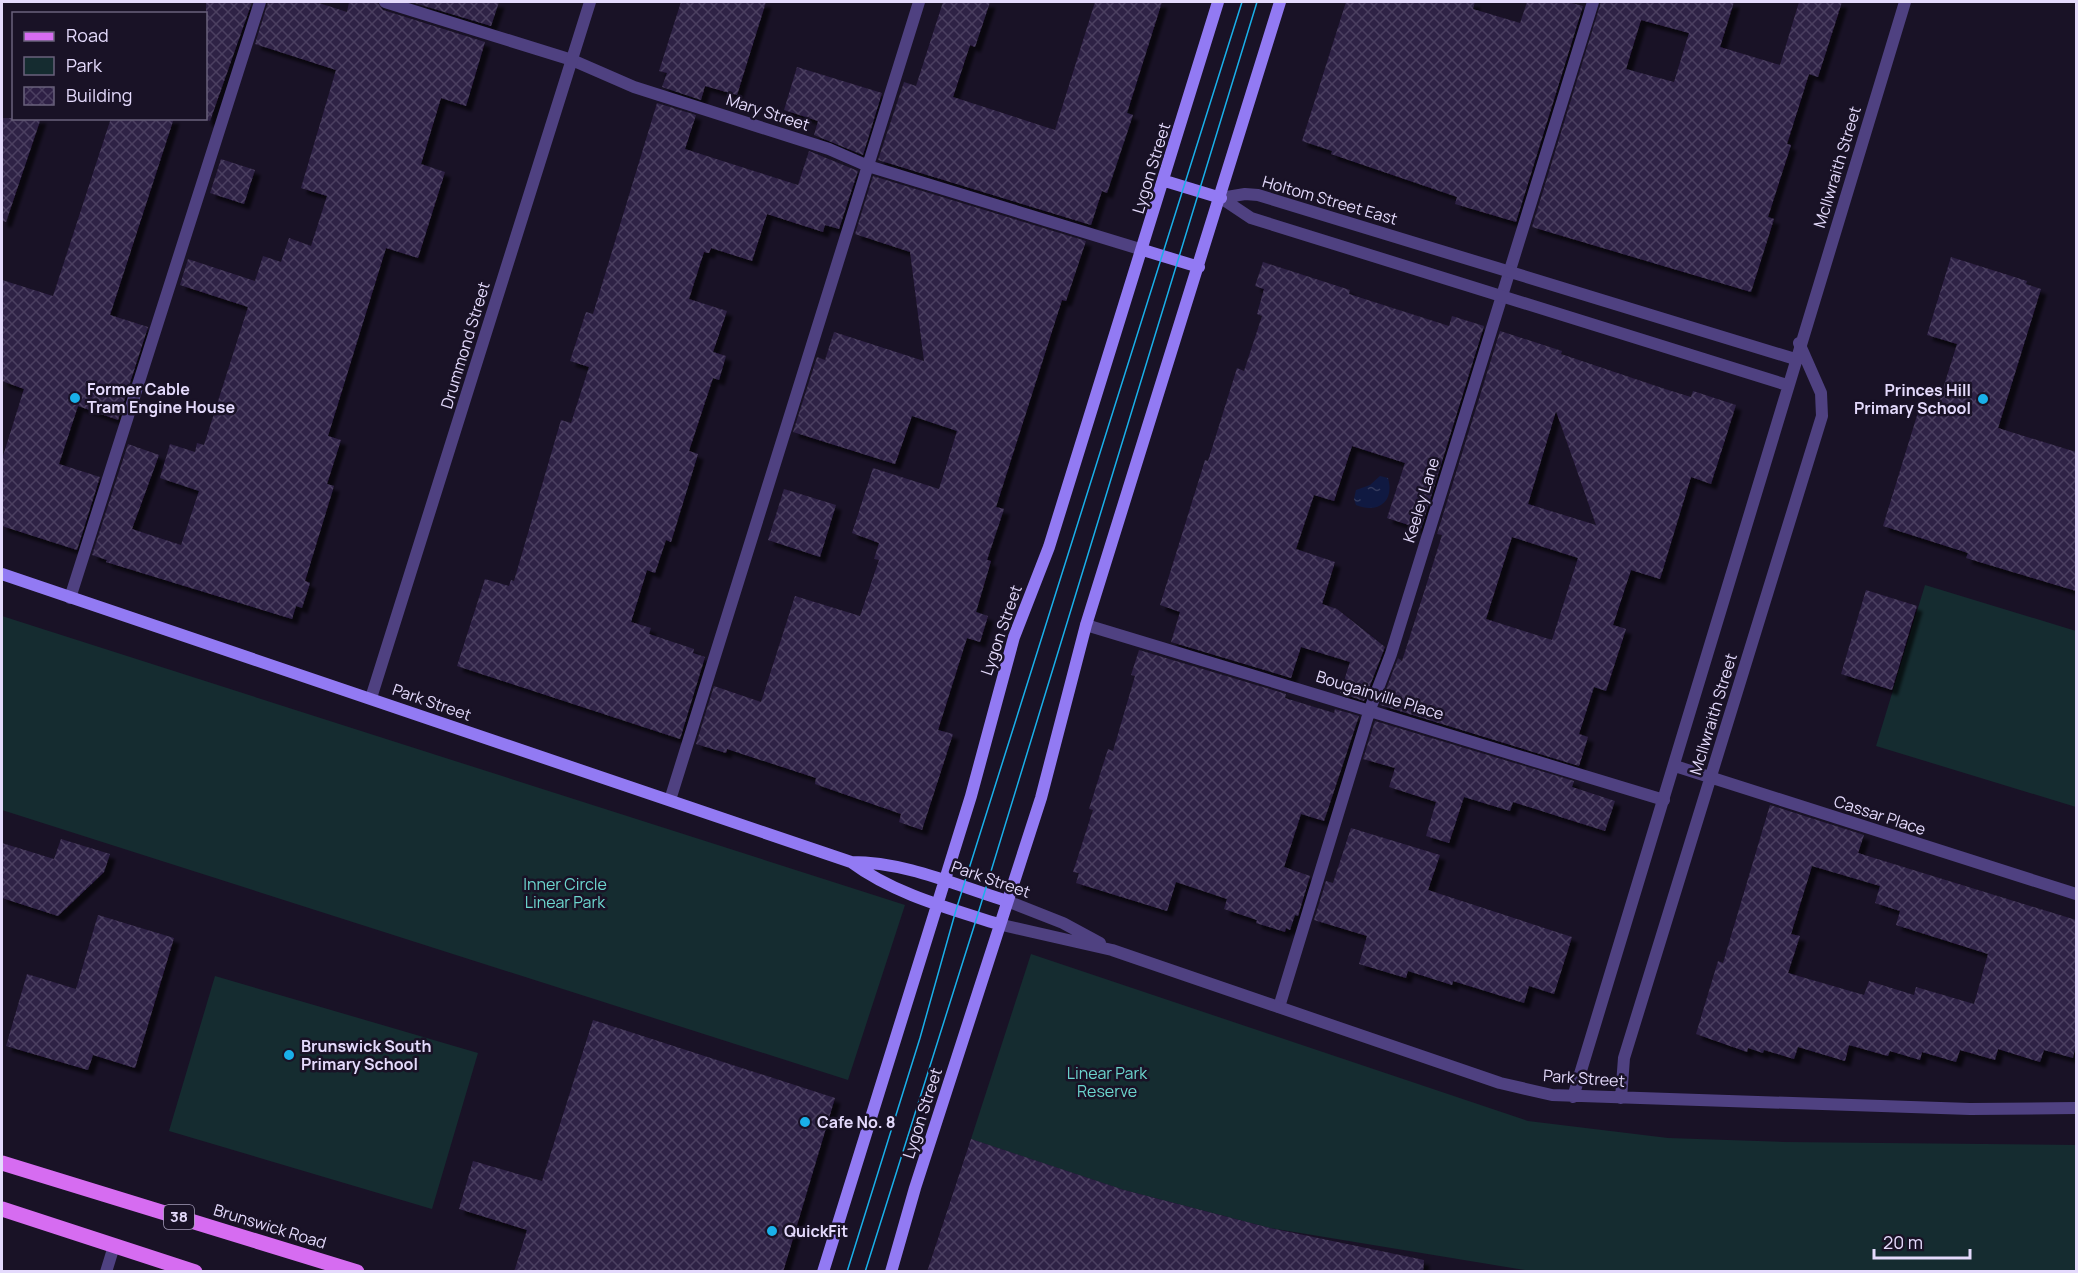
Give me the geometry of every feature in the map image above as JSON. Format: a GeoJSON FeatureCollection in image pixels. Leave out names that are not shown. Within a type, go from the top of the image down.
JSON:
{"type":"FeatureCollection","features":[{"type":"Feature","properties":{"kind":"main road","name":"Brunswick Road"},"geometry":{"type":"LineString","coordinates":[[2,1163],[357,1272]]}},
{"type":"Feature","properties":{"kind":"main road"},"geometry":{"type":"LineString","coordinates":[[2,1209],[195,1272]]}},
{"type":"Feature","properties":{"kind":"street"},"geometry":{"type":"LineString","coordinates":[[70,598],[260,2]]}},
{"type":"Feature","properties":{"kind":"street","name":"Mary Street"},"geometry":{"type":"LineString","coordinates":[[385,2],[572,60],[634,87],[830,149],[868,166],[1143,250]]}},
{"type":"Feature","properties":{"kind":"street","name":"Drummond Street"},"geometry":{"type":"LineString","coordinates":[[371,698],[590,2]]}},
{"type":"Feature","properties":{"kind":"street"},"geometry":{"type":"LineString","coordinates":[[670,800],[919,2]]}},
{"type":"Feature","properties":{"kind":"street","name":"Lygon Street"},"geometry":{"type":"LineString","coordinates":[[823,1272],[971,796],[1014,637],[1049,548],[1165,180],[1218,2]]}},
{"type":"Feature","properties":{"kind":"street","name":"Lygon Street"},"geometry":{"type":"LineString","coordinates":[[891,1272],[915,1188],[1041,798],[1086,625],[1221,198],[1280,2]]}},
{"type":"Feature","properties":{"kind":"street","name":"Keeley Lane"},"geometry":{"type":"LineString","coordinates":[[1280,1007],[1370,709],[1391,654],[1593,2]]}},
{"type":"Feature","properties":{"kind":"street","name":"McIlwraith Street"},"geometry":{"type":"LineString","coordinates":[[1573,1097],[1675,766],[1799,342],[1905,2]]}},
{"type":"Feature","properties":{"kind":"street"},"geometry":{"type":"LineString","coordinates":[[1165,180],[1221,198],[1251,218],[1787,385]]}},
{"type":"Feature","properties":{"kind":"street","name":"Holtom Street East"},"geometry":{"type":"LineString","coordinates":[[1221,198],[1245,194],[1258,195],[1795,359]]}},
{"type":"Feature","properties":{"kind":"street"},"geometry":{"type":"LineString","coordinates":[[1143,250],[1199,267]]}},
{"type":"Feature","properties":{"kind":"street","name":"McIlwraith Street"},"geometry":{"type":"LineString","coordinates":[[1621,1098],[1624,1058],[1822,416],[1821,393],[1799,342]]}},
{"type":"Feature","properties":{"kind":"street","name":"Park Street"},"geometry":{"type":"LineString","coordinates":[[2,574],[851,862],[872,877],[937,903],[999,924],[1112,950],[1500,1083],[1573,1097],[1970,1109],[2076,1108]]}},
{"type":"Feature","properties":{"kind":"street","name":"Bougainville Place"},"geometry":{"type":"LineString","coordinates":[[1086,625],[1370,709],[1664,800]]}},
{"type":"Feature","properties":{"kind":"street","name":"Cassar Place"},"geometry":{"type":"LineString","coordinates":[[1675,766],[2076,894]]}},
{"type":"Feature","properties":{"kind":"street","name":"Park Street"},"geometry":{"type":"LineString","coordinates":[[851,862],[880,862],[945,880],[1063,923],[1112,950]]}},
{"type":"Feature","properties":{"kind":"street"},"geometry":{"type":"LineString","coordinates":[[106,1272],[114,1246]]}},
{"type":"Feature","properties":{"kind":"green space"},"geometry":{"type":"Polygon","coordinates":[[[1925,585],[2076,631],[2076,807],[1876,746],[1925,585]]]}},
{"type":"Feature","properties":{"kind":"green space","name":"Inner Circle Linear Park"},"geometry":{"type":"Polygon","coordinates":[[[2,616],[905,905],[848,1080],[2,810],[2,616]]]}},
{"type":"Feature","properties":{"kind":"green space","name":"Linear Park Reserve"},"geometry":{"type":"Polygon","coordinates":[[[1031,954],[1528,1121],[1668,1138],[1784,1142],[2076,1145],[2076,1271],[1531,1271],[1270,1228],[1124,1190],[971,1139],[1031,954]]]}},
{"type":"Feature","properties":{"kind":"green space"},"geometry":{"type":"Polygon","coordinates":[[[215,976],[478,1053],[432,1209],[169,1131],[215,976]]]}},
{"type":"Feature","properties":{"kind":"water"},"geometry":{"type":"Polygon","coordinates":[[[1380,476],[1388,478],[1389,486],[1389,494],[1382,504],[1371,508],[1356,505],[1354,499],[1356,490],[1370,485],[1380,476]]]}},
{"type":"Feature","properties":{"kind":"building"},"geometry":{"type":"Polygon","coordinates":[[[206,2],[252,2],[210,121],[206,120],[206,2]]]}},
{"type":"Feature","properties":{"kind":"building"},"geometry":{"type":"Polygon","coordinates":[[[268,2],[316,2],[347,12],[349,2],[377,2],[383,10],[485,42],[466,106],[441,98],[421,164],[445,172],[418,258],[386,248],[328,436],[341,440],[327,484],[334,486],[305,581],[310,583],[302,608],[296,606],[292,619],[106,562],[107,560],[92,555],[128,444],[159,455],[132,529],[181,545],[199,491],[160,478],[170,444],[195,452],[197,443],[204,445],[248,307],[180,285],[188,259],[255,281],[263,256],[281,262],[289,238],[311,246],[327,196],[301,188],[336,70],[255,44],[268,2]]]}},
{"type":"Feature","properties":{"kind":"building"},"geometry":{"type":"Polygon","coordinates":[[[411,2],[499,2],[491,26],[411,2]]]}},
{"type":"Feature","properties":{"kind":"building"},"geometry":{"type":"Polygon","coordinates":[[[681,2],[766,2],[737,95],[705,86],[701,100],[662,87],[667,73],[659,71],[681,2]]]}},
{"type":"Feature","properties":{"kind":"building"},"geometry":{"type":"Polygon","coordinates":[[[943,2],[990,2],[975,47],[970,45],[953,97],[1055,130],[1095,2],[1162,2],[1127,113],[1133,115],[1107,193],[1102,191],[1091,225],[878,160],[904,82],[916,86],[943,2]]]}},
{"type":"Feature","properties":{"kind":"building"},"geometry":{"type":"Polygon","coordinates":[[[1346,2],[1475,2],[1473,9],[1520,23],[1527,2],[1568,2],[1583,6],[1516,222],[1455,204],[1457,197],[1331,154],[1332,151],[1302,141],[1346,2]]]}},
{"type":"Feature","properties":{"kind":"building"},"geometry":{"type":"Polygon","coordinates":[[[1601,2],[1734,2],[1720,47],[1780,65],[1799,2],[1842,2],[1818,77],[1809,74],[1787,144],[1791,145],[1768,217],[1774,219],[1751,292],[1532,227],[1601,2]],[[1641,20],[1626,69],[1674,82],[1689,33],[1641,20]]]}},
{"type":"Feature","properties":{"kind":"building"},"geometry":{"type":"Polygon","coordinates":[[[797,67],[882,93],[863,155],[814,135],[818,121],[784,110],[797,67]]]}},
{"type":"Feature","properties":{"kind":"building"},"geometry":{"type":"Polygon","coordinates":[[[657,103],[696,115],[685,149],[798,185],[809,151],[858,171],[839,229],[825,225],[823,232],[767,214],[752,261],[711,248],[709,253],[704,252],[689,299],[727,311],[713,352],[726,356],[719,380],[713,378],[689,451],[698,454],[671,542],[666,540],[655,573],[647,570],[631,622],[651,628],[649,634],[694,649],[693,653],[705,657],[680,739],[457,666],[485,579],[509,586],[511,580],[514,581],[561,420],[571,423],[589,367],[570,361],[586,312],[593,314],[657,103]]]}},
{"type":"Feature","properties":{"kind":"building"},"geometry":{"type":"Polygon","coordinates":[[[2,118],[40,120],[6,222],[2,221],[2,118]]]}},
{"type":"Feature","properties":{"kind":"building"},"geometry":{"type":"Polygon","coordinates":[[[110,120],[173,120],[110,315],[148,327],[118,420],[78,406],[59,464],[100,477],[77,550],[2,526],[2,459],[24,389],[2,381],[2,280],[53,296],[110,120]]]}},
{"type":"Feature","properties":{"kind":"building"},"geometry":{"type":"Polygon","coordinates":[[[221,159],[255,170],[244,204],[210,193],[221,159]]]}},
{"type":"Feature","properties":{"kind":"building"},"geometry":{"type":"Polygon","coordinates":[[[873,176],[1086,241],[1066,301],[1062,300],[996,507],[1004,509],[987,560],[991,561],[976,612],[988,616],[980,642],[967,638],[938,730],[953,734],[922,830],[899,822],[901,814],[815,784],[816,778],[727,749],[726,753],[696,744],[714,686],[761,702],[795,596],[860,616],[879,560],[874,559],[879,543],[852,533],[873,468],[939,489],[957,431],[912,416],[895,464],[793,432],[817,357],[825,360],[834,332],[924,361],[910,252],[855,234],[873,176]]]}},
{"type":"Feature","properties":{"kind":"building"},"geometry":{"type":"Polygon","coordinates":[[[1951,257],[2027,281],[2026,284],[2041,289],[1998,428],[2076,452],[2076,591],[1966,558],[1968,553],[1883,526],[1919,409],[1935,414],[1957,344],[1927,335],[1951,257]]]}},
{"type":"Feature","properties":{"kind":"building"},"geometry":{"type":"Polygon","coordinates":[[[1263,262],[1350,290],[1349,294],[1449,326],[1452,316],[1484,326],[1421,529],[1387,518],[1405,463],[1352,446],[1334,501],[1314,495],[1296,549],[1335,562],[1322,604],[1337,609],[1385,647],[1364,701],[1340,693],[1350,662],[1301,647],[1291,678],[1171,642],[1180,612],[1160,605],[1205,460],[1208,461],[1237,368],[1244,371],[1262,316],[1257,314],[1264,289],[1255,286],[1263,262]]]}},
{"type":"Feature","properties":{"kind":"building"},"geometry":{"type":"Polygon","coordinates":[[[1500,331],[1665,389],[1691,397],[1693,391],[1736,405],[1711,484],[1691,477],[1660,579],[1631,570],[1613,625],[1626,629],[1606,691],[1594,687],[1579,734],[1588,737],[1579,766],[1380,705],[1398,658],[1402,661],[1442,535],[1437,534],[1500,331]],[[1556,411],[1528,504],[1596,525],[1556,411]],[[1512,537],[1486,619],[1552,640],[1578,558],[1512,537]]]}},
{"type":"Feature","properties":{"kind":"building"},"geometry":{"type":"Polygon","coordinates":[[[784,489],[836,505],[820,557],[768,540],[784,489]]]}},
{"type":"Feature","properties":{"kind":"building"},"geometry":{"type":"Polygon","coordinates":[[[1866,590],[1917,606],[1892,690],[1841,674],[1866,590]]]}},
{"type":"Feature","properties":{"kind":"building"},"geometry":{"type":"Polygon","coordinates":[[[1139,650],[1286,694],[1285,698],[1334,713],[1335,709],[1359,716],[1324,821],[1301,814],[1284,867],[1310,876],[1298,916],[1295,915],[1290,930],[1286,928],[1285,932],[1256,923],[1257,920],[1224,909],[1227,899],[1176,882],[1167,911],[1076,883],[1079,873],[1073,872],[1093,810],[1089,809],[1108,749],[1113,751],[1135,676],[1131,675],[1139,650]]]}},
{"type":"Feature","properties":{"kind":"building"},"geometry":{"type":"Polygon","coordinates":[[[1375,721],[1574,781],[1572,787],[1615,801],[1605,831],[1513,802],[1510,811],[1464,797],[1449,843],[1426,836],[1436,802],[1389,787],[1395,768],[1363,759],[1375,721]]]}},
{"type":"Feature","properties":{"kind":"building"},"geometry":{"type":"Polygon","coordinates":[[[1770,805],[1864,835],[1858,853],[2076,920],[2076,1044],[2073,1058],[2044,1050],[2040,1062],[1998,1049],[1995,1060],[1960,1050],[1956,1062],[1922,1052],[1920,1060],[1890,1051],[1888,1056],[1849,1045],[1845,1061],[1798,1047],[1794,1059],[1764,1050],[1763,1053],[1748,1048],[1747,1052],[1696,1034],[1718,961],[1723,963],[1770,805]],[[1812,866],[1791,934],[1800,936],[1788,973],[1864,995],[1869,981],[1914,995],[1916,987],[1974,1004],[1988,954],[1896,925],[1900,911],[1875,903],[1880,886],[1812,866]]]}},
{"type":"Feature","properties":{"kind":"building"},"geometry":{"type":"Polygon","coordinates":[[[1351,828],[1440,855],[1428,890],[1572,937],[1554,994],[1529,986],[1524,1003],[1453,981],[1452,985],[1408,971],[1406,978],[1359,964],[1367,936],[1314,920],[1326,881],[1333,883],[1351,828]]]}},
{"type":"Feature","properties":{"kind":"building"},"geometry":{"type":"Polygon","coordinates":[[[61,839],[110,854],[104,872],[58,916],[2,898],[2,843],[54,859],[61,839]]]}},
{"type":"Feature","properties":{"kind":"building"},"geometry":{"type":"Polygon","coordinates":[[[98,915],[174,938],[135,1068],[93,1055],[88,1070],[6,1046],[27,974],[76,989],[98,915]]]}},
{"type":"Feature","properties":{"kind":"building"},"geometry":{"type":"Polygon","coordinates":[[[593,1020],[835,1098],[783,1272],[514,1272],[527,1230],[459,1209],[473,1161],[542,1181],[593,1020]]]}},
{"type":"Feature","properties":{"kind":"building"},"geometry":{"type":"Polygon","coordinates":[[[971,1139],[1124,1190],[1270,1228],[1424,1260],[1423,1272],[927,1272],[971,1139]]]}},
{"type":"Feature","properties":{"kind":"tram line"},"geometry":{"type":"LineString","coordinates":[[847,1272],[920,1038],[956,910],[1242,2]]}},
{"type":"Feature","properties":{"kind":"tram line"},"geometry":{"type":"LineString","coordinates":[[865,1272],[977,917],[1257,2]]}},
{"type":"Feature","properties":{"kind":"place","name":"Former Cable Tram Engine House"},"geometry":{"type":"Point","coordinates":[75,398]}},
{"type":"Feature","properties":{"kind":"place","name":"Princes Hill Primary School"},"geometry":{"type":"Point","coordinates":[1983,399]}},
{"type":"Feature","properties":{"kind":"place","name":"Brunswick South Primary School"},"geometry":{"type":"Point","coordinates":[289,1055]}},
{"type":"Feature","properties":{"kind":"place","name":"Cafe No. 8"},"geometry":{"type":"Point","coordinates":[805,1122]}},
{"type":"Feature","properties":{"kind":"place","name":"QuickFit"},"geometry":{"type":"Point","coordinates":[772,1231]}}]}
